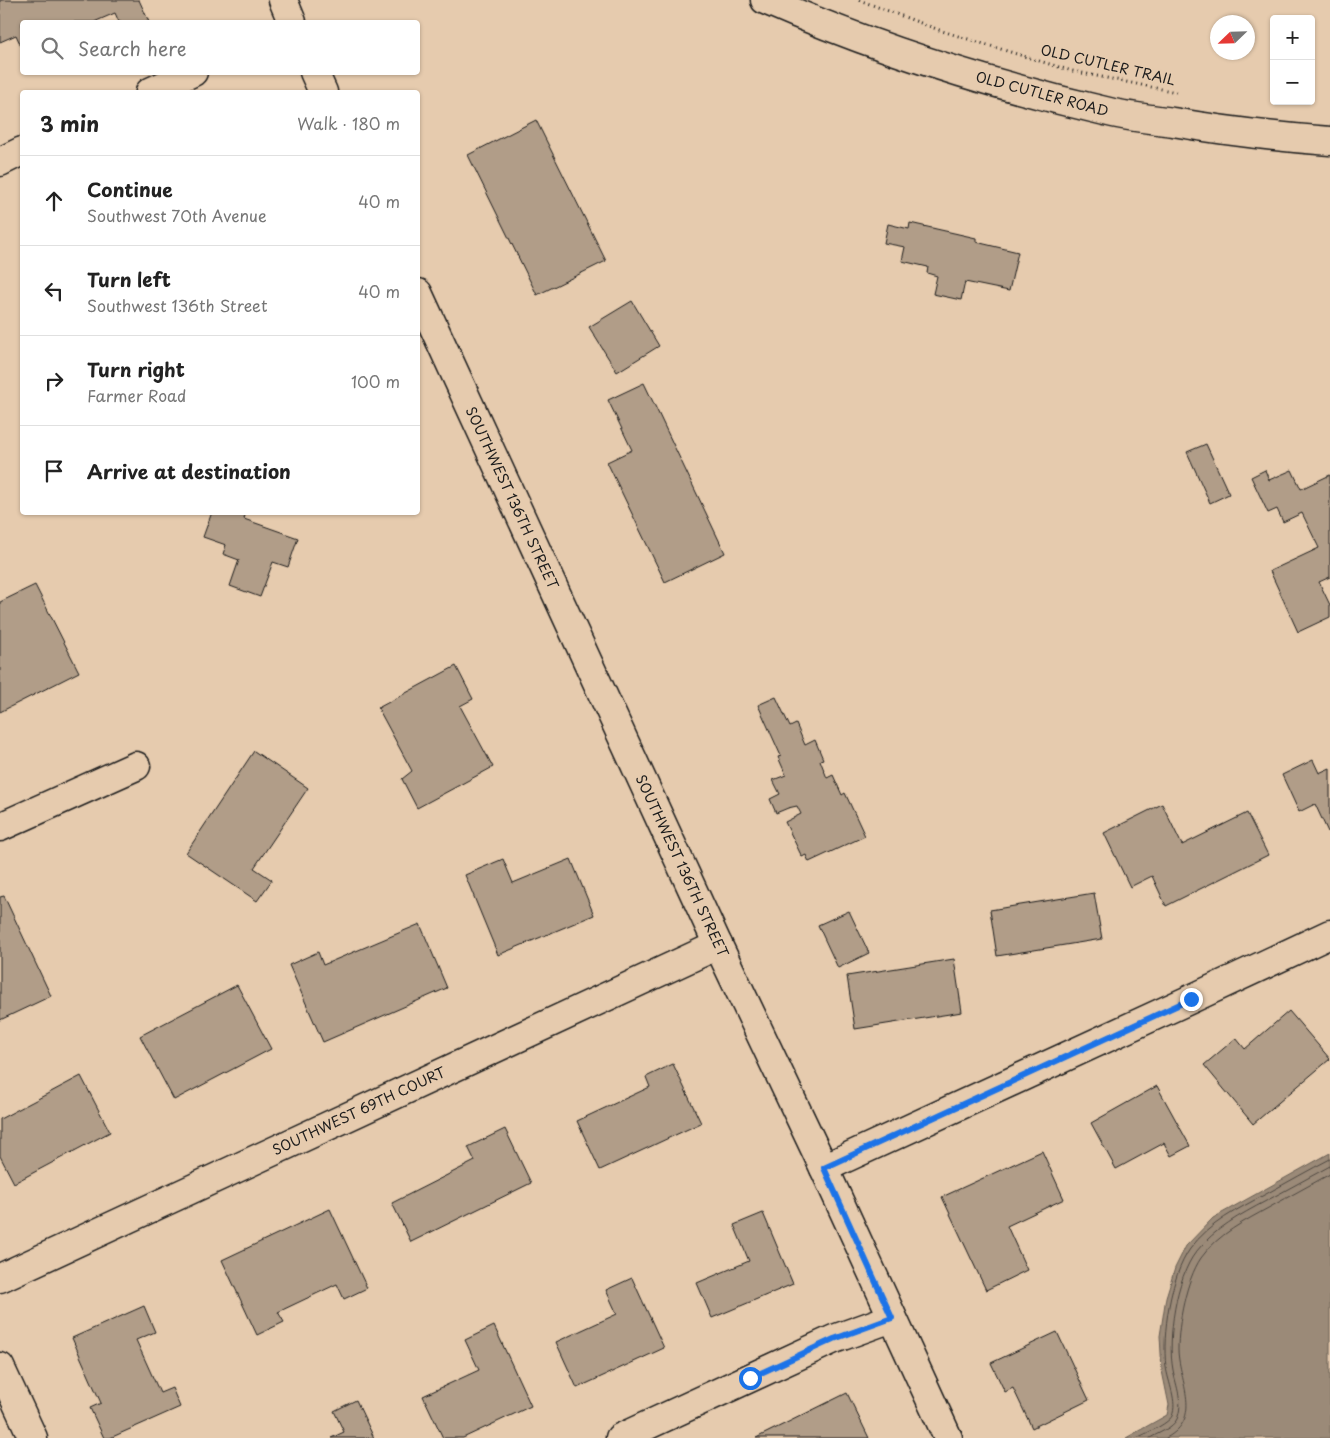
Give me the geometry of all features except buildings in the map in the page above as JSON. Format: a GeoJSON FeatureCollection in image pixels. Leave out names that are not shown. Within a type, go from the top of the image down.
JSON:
{"type":"FeatureCollection","features":[{"type":"Feature","properties":{"kind":"street"},"geometry":{"type":"LineString","coordinates":[[282,0],[291,20]]}},
{"type":"Feature","properties":{"kind":"street","name":"OLD CUTLER ROAD"},"geometry":{"type":"LineString","coordinates":[[765,0],[903,54],[1014,88],[1111,112],[1257,135],[1330,141]]}},
{"type":"Feature","properties":{"kind":"street"},"geometry":{"type":"LineString","coordinates":[[154,90],[187,75]]}},
{"type":"Feature","properties":{"kind":"street"},"geometry":{"type":"LineString","coordinates":[[315,75],[322,90]]}},
{"type":"Feature","properties":{"kind":"street"},"geometry":{"type":"LineString","coordinates":[[0,162],[20,152]]}},
{"type":"Feature","properties":{"kind":"street","name":"SOUTHWEST 136TH STREET"},"geometry":{"type":"LineString","coordinates":[[420,297],[718,945],[824,1168],[948,1438]]}},
{"type":"Feature","properties":{"kind":"street"},"geometry":{"type":"LineString","coordinates":[[0,827],[136,766]]}},
{"type":"Feature","properties":{"kind":"street"},"geometry":{"type":"LineString","coordinates":[[824,1168],[1330,934]]}},
{"type":"Feature","properties":{"kind":"street","name":"SOUTHWEST 69TH COURT"},"geometry":{"type":"LineString","coordinates":[[0,1278],[718,945]]}},
{"type":"Feature","properties":{"kind":"street"},"geometry":{"type":"LineString","coordinates":[[620,1438],[834,1339],[892,1318]]}},
{"type":"Feature","properties":{"kind":"street"},"geometry":{"type":"LineString","coordinates":[[0,1366],[33,1438]]}},
{"type":"Feature","properties":{"kind":"path","name":"OLD CUTLER TRAIL"},"geometry":{"type":"LineString","coordinates":[[859,0],[942,31],[1072,70],[1185,94]]}},
{"type":"Feature","properties":{"kind":"water"},"geometry":{"type":"Polygon","coordinates":[[[1330,1153],[1330,1438],[1126,1438],[1167,1415],[1169,1405],[1162,1371],[1160,1336],[1166,1297],[1175,1268],[1186,1246],[1213,1218],[1330,1153]]]}},
{"type":"Feature","properties":{"kind":"route"},"geometry":{"type":"LineString","coordinates":[[750,1378],[834,1339],[892,1318],[824,1168],[1191,999]]}}]}
